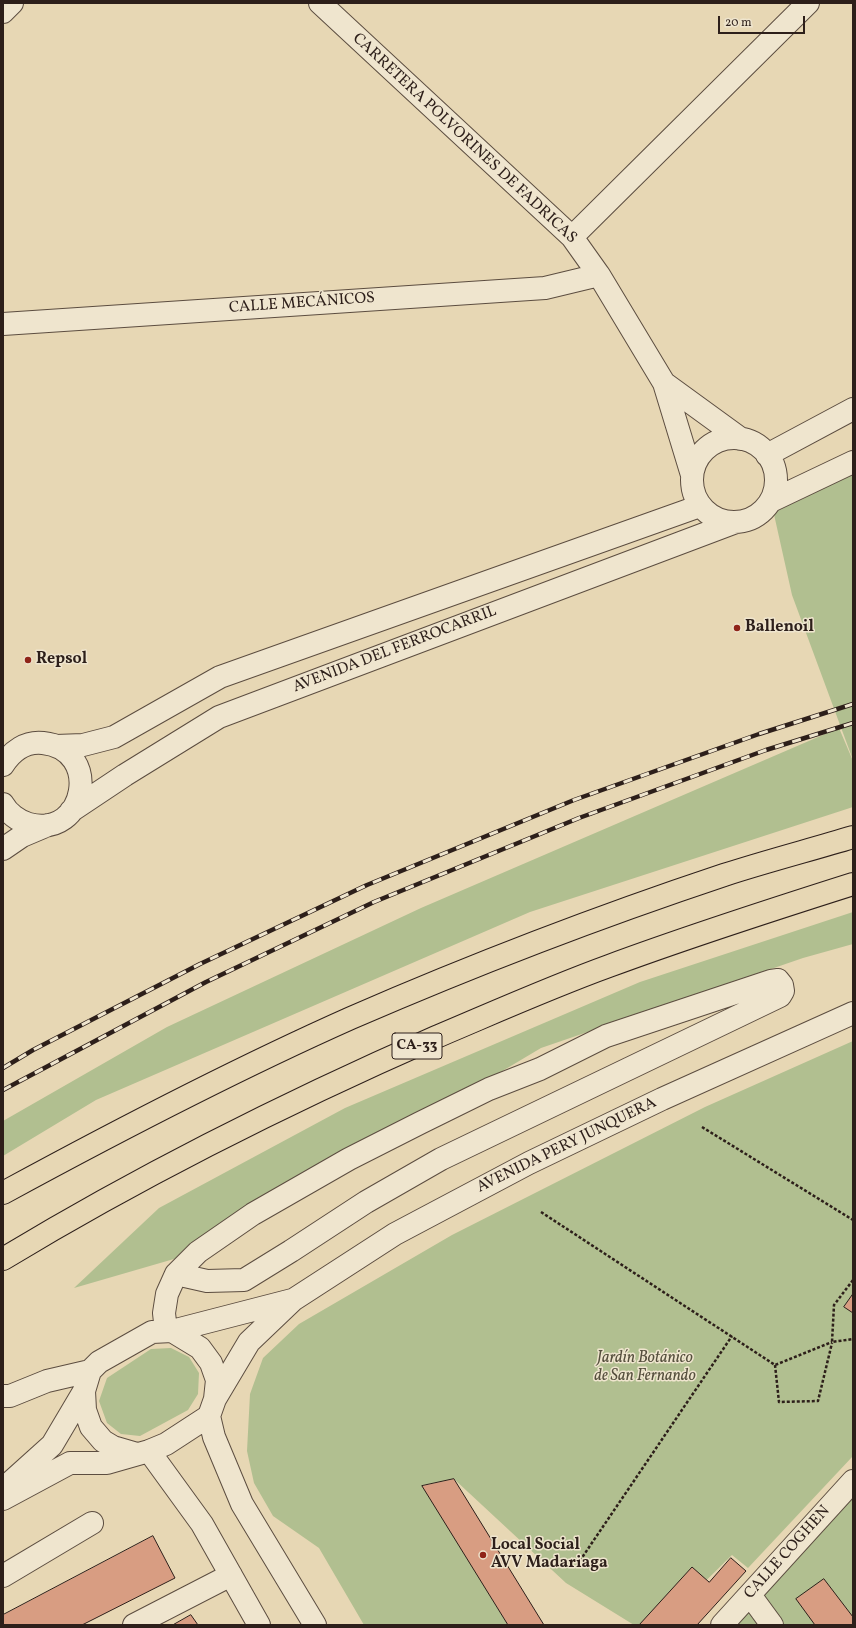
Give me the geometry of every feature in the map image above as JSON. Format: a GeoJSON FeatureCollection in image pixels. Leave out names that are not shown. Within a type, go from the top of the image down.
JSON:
{"type":"FeatureCollection","features":[{"type":"Feature","properties":{"kind":"highway"},"geometry":{"type":"LineString","coordinates":[[3,1193],[117,1131],[236,1071],[352,1018],[423,988],[595,920],[725,875],[853,837]]}},
{"type":"Feature","properties":{"kind":"highway","name":"CA-33"},"geometry":{"type":"LineString","coordinates":[[3,1259],[152,1175],[251,1124],[377,1064],[488,1015],[607,966],[739,920],[853,884]]}},
{"type":"Feature","properties":{"kind":"street"},"geometry":{"type":"LineString","coordinates":[[3,12],[12,3]]}},
{"type":"Feature","properties":{"kind":"street","name":"CARRETERA POLVORINES DE FADRICAS"},"geometry":{"type":"LineString","coordinates":[[320,3],[572,237],[599,275],[664,383],[692,475]]}},
{"type":"Feature","properties":{"kind":"street"},"geometry":{"type":"LineString","coordinates":[[572,237],[808,3]]}},
{"type":"Feature","properties":{"kind":"street","name":"CALLE MECÁNICOS"},"geometry":{"type":"LineString","coordinates":[[3,324],[545,288],[599,275]]}},
{"type":"Feature","properties":{"kind":"street","name":"CARRETERA POLVORINES DE FADRICAS"},"geometry":{"type":"LineString","coordinates":[[664,383],[741,439]]}},
{"type":"Feature","properties":{"kind":"street"},"geometry":{"type":"LineString","coordinates":[[767,455],[853,409]]}},
{"type":"Feature","properties":{"kind":"street"},"geometry":{"type":"LineString","coordinates":[[728,438],[741,439],[759,446],[767,455],[773,465],[776,477],[775,489],[771,500],[762,511],[750,519],[736,522],[722,520],[710,515],[700,506],[692,488],[692,475],[696,462],[703,451],[714,443],[728,438]]}},
{"type":"Feature","properties":{"kind":"street"},"geometry":{"type":"LineString","coordinates":[[771,500],[853,462]]}},
{"type":"Feature","properties":{"kind":"street","name":"AVENIDA DEL FERROCARRIL"},"geometry":{"type":"LineString","coordinates":[[3,765],[8,757],[10,749],[30,744],[43,743],[56,746],[84,745],[114,737],[220,677],[700,506]]}},
{"type":"Feature","properties":{"kind":"street","name":"AVENIDA DEL FERROCARRIL"},"geometry":{"type":"LineString","coordinates":[[3,849],[22,836],[61,820],[71,811],[125,775],[219,717],[736,522]]}},
{"type":"Feature","properties":{"kind":"street","name":"AVENIDA DEL FERROCARRIL"},"geometry":{"type":"LineString","coordinates":[[56,746],[67,753],[76,763],[80,775],[81,788],[78,800],[71,811]]}},
{"type":"Feature","properties":{"kind":"street"},"geometry":{"type":"LineString","coordinates":[[3,804],[13,816],[24,822],[36,826],[49,825]]}},
{"type":"Feature","properties":{"kind":"street"},"geometry":{"type":"LineString","coordinates":[[176,1274],[207,1282],[244,1280],[366,1202],[441,1159],[780,996],[783,991],[782,985],[778,980],[771,981],[606,1036],[540,1069],[489,1089],[349,1159],[253,1214],[198,1252],[176,1274],[167,1294],[164,1312],[169,1331],[200,1348],[211,1363],[216,1380],[212,1407],[214,1436],[242,1504],[315,1625]]}},
{"type":"Feature","properties":{"kind":"street","name":"AVENIDA PERY JUNQUERA"},"geometry":{"type":"LineString","coordinates":[[293,1300],[395,1234],[529,1163],[662,1099],[853,1013]]}},
{"type":"Feature","properties":{"kind":"street"},"geometry":{"type":"LineString","coordinates":[[3,1489],[52,1445],[99,1362],[152,1332],[169,1331],[293,1300]]}},
{"type":"Feature","properties":{"kind":"street"},"geometry":{"type":"LineString","coordinates":[[3,1499],[70,1463],[107,1463],[143,1453],[166,1444],[212,1407],[249,1342],[293,1300]]}},
{"type":"Feature","properties":{"kind":"street"},"geometry":{"type":"LineString","coordinates":[[3,1396],[10,1396],[47,1381],[87,1381]]}},
{"type":"Feature","properties":{"kind":"street"},"geometry":{"type":"LineString","coordinates":[[87,1381],[85,1410],[91,1427],[103,1441],[113,1447],[143,1453],[202,1524],[259,1625]]}},
{"type":"Feature","properties":{"kind":"street","name":"CALLE COGHEN"},"geometry":{"type":"LineString","coordinates":[[722,1625],[853,1481]]}},
{"type":"Feature","properties":{"kind":"street"},"geometry":{"type":"LineString","coordinates":[[3,1576],[92,1524]]}},
{"type":"Feature","properties":{"kind":"street"},"geometry":{"type":"LineString","coordinates":[[134,1625],[231,1575]]}},
{"type":"Feature","properties":{"kind":"street"},"geometry":{"type":"LineString","coordinates":[[750,1595],[772,1625]]}},
{"type":"Feature","properties":{"kind":"path"},"geometry":{"type":"LineString","coordinates":[[702,1127],[853,1220]]}},
{"type":"Feature","properties":{"kind":"path"},"geometry":{"type":"LineString","coordinates":[[541,1212],[775,1365],[779,1402],[818,1401],[832,1342],[834,1305],[853,1280]]}},
{"type":"Feature","properties":{"kind":"path"},"geometry":{"type":"LineString","coordinates":[[577,1565],[732,1336]]}},
{"type":"Feature","properties":{"kind":"path"},"geometry":{"type":"LineString","coordinates":[[775,1365],[832,1342],[853,1339]]}},
{"type":"Feature","properties":{"kind":"green space"},"geometry":{"type":"Polygon","coordinates":[[[853,475],[853,760],[792,595],[771,501],[853,475]]]}},
{"type":"Feature","properties":{"kind":"green space"},"geometry":{"type":"Polygon","coordinates":[[[839,728],[853,761],[853,807],[530,912],[96,1100],[3,1156],[3,1121],[167,1027],[421,908],[839,728]]]}},
{"type":"Feature","properties":{"kind":"green space"},"geometry":{"type":"Polygon","coordinates":[[[853,912],[853,944],[803,958],[541,1048],[198,1252],[74,1288],[159,1208],[345,1108],[640,982],[853,912]]]}},
{"type":"Feature","properties":{"kind":"green space","name":"Jardín Botánico de San Fernando"},"geometry":{"type":"Polygon","coordinates":[[[853,1041],[853,1456],[748,1568],[732,1555],[661,1625],[634,1625],[566,1583],[454,1479],[423,1485],[508,1625],[364,1625],[319,1548],[273,1516],[254,1483],[247,1451],[250,1394],[263,1358],[299,1324],[452,1235],[705,1107],[853,1041]]]}},
{"type":"Feature","properties":{"kind":"green space"},"geometry":{"type":"Polygon","coordinates":[[[171,1348],[189,1357],[199,1373],[198,1394],[188,1410],[140,1436],[121,1434],[107,1423],[99,1401],[107,1378],[151,1349],[171,1348]]]}},
{"type":"Feature","properties":{"kind":"green space"},"geometry":{"type":"Polygon","coordinates":[[[853,1498],[853,1625],[729,1625],[853,1498]]]}},
{"type":"Feature","properties":{"kind":"building"},"geometry":{"type":"Polygon","coordinates":[[[853,1294],[853,1313],[844,1307],[853,1294]]]}},
{"type":"Feature","properties":{"kind":"building","name":"Local Social AVV Madariaga"},"geometry":{"type":"Polygon","coordinates":[[[454,1479],[544,1625],[508,1625],[422,1486],[454,1479]]]}},
{"type":"Feature","properties":{"kind":"building"},"geometry":{"type":"Polygon","coordinates":[[[153,1536],[175,1578],[82,1625],[3,1625],[3,1615],[153,1536]]]}},
{"type":"Feature","properties":{"kind":"building"},"geometry":{"type":"Polygon","coordinates":[[[731,1558],[746,1571],[697,1625],[639,1625],[692,1567],[709,1582],[731,1558]]]}},
{"type":"Feature","properties":{"kind":"building"},"geometry":{"type":"Polygon","coordinates":[[[824,1579],[853,1617],[853,1625],[815,1625],[796,1599],[824,1579]]]}},
{"type":"Feature","properties":{"kind":"building"},"geometry":{"type":"Polygon","coordinates":[[[191,1615],[198,1625],[173,1625],[191,1615]]]}},
{"type":"Feature","properties":{"kind":"railway"},"geometry":{"type":"LineString","coordinates":[[3,1068],[33,1050],[200,964],[367,885],[574,800],[759,734],[853,704]]}},
{"type":"Feature","properties":{"kind":"railway"},"geometry":{"type":"LineString","coordinates":[[3,1090],[206,982],[374,902],[579,818],[766,750],[853,723]]}},
{"type":"Feature","properties":{"kind":"place","name":"Ballenoil"},"geometry":{"type":"Point","coordinates":[737,628]}},
{"type":"Feature","properties":{"kind":"place","name":"Repsol"},"geometry":{"type":"Point","coordinates":[28,660]}},
{"type":"Feature","properties":{"kind":"place","name":"Local Social AVV Madariaga"},"geometry":{"type":"Point","coordinates":[483,1555]}}]}
